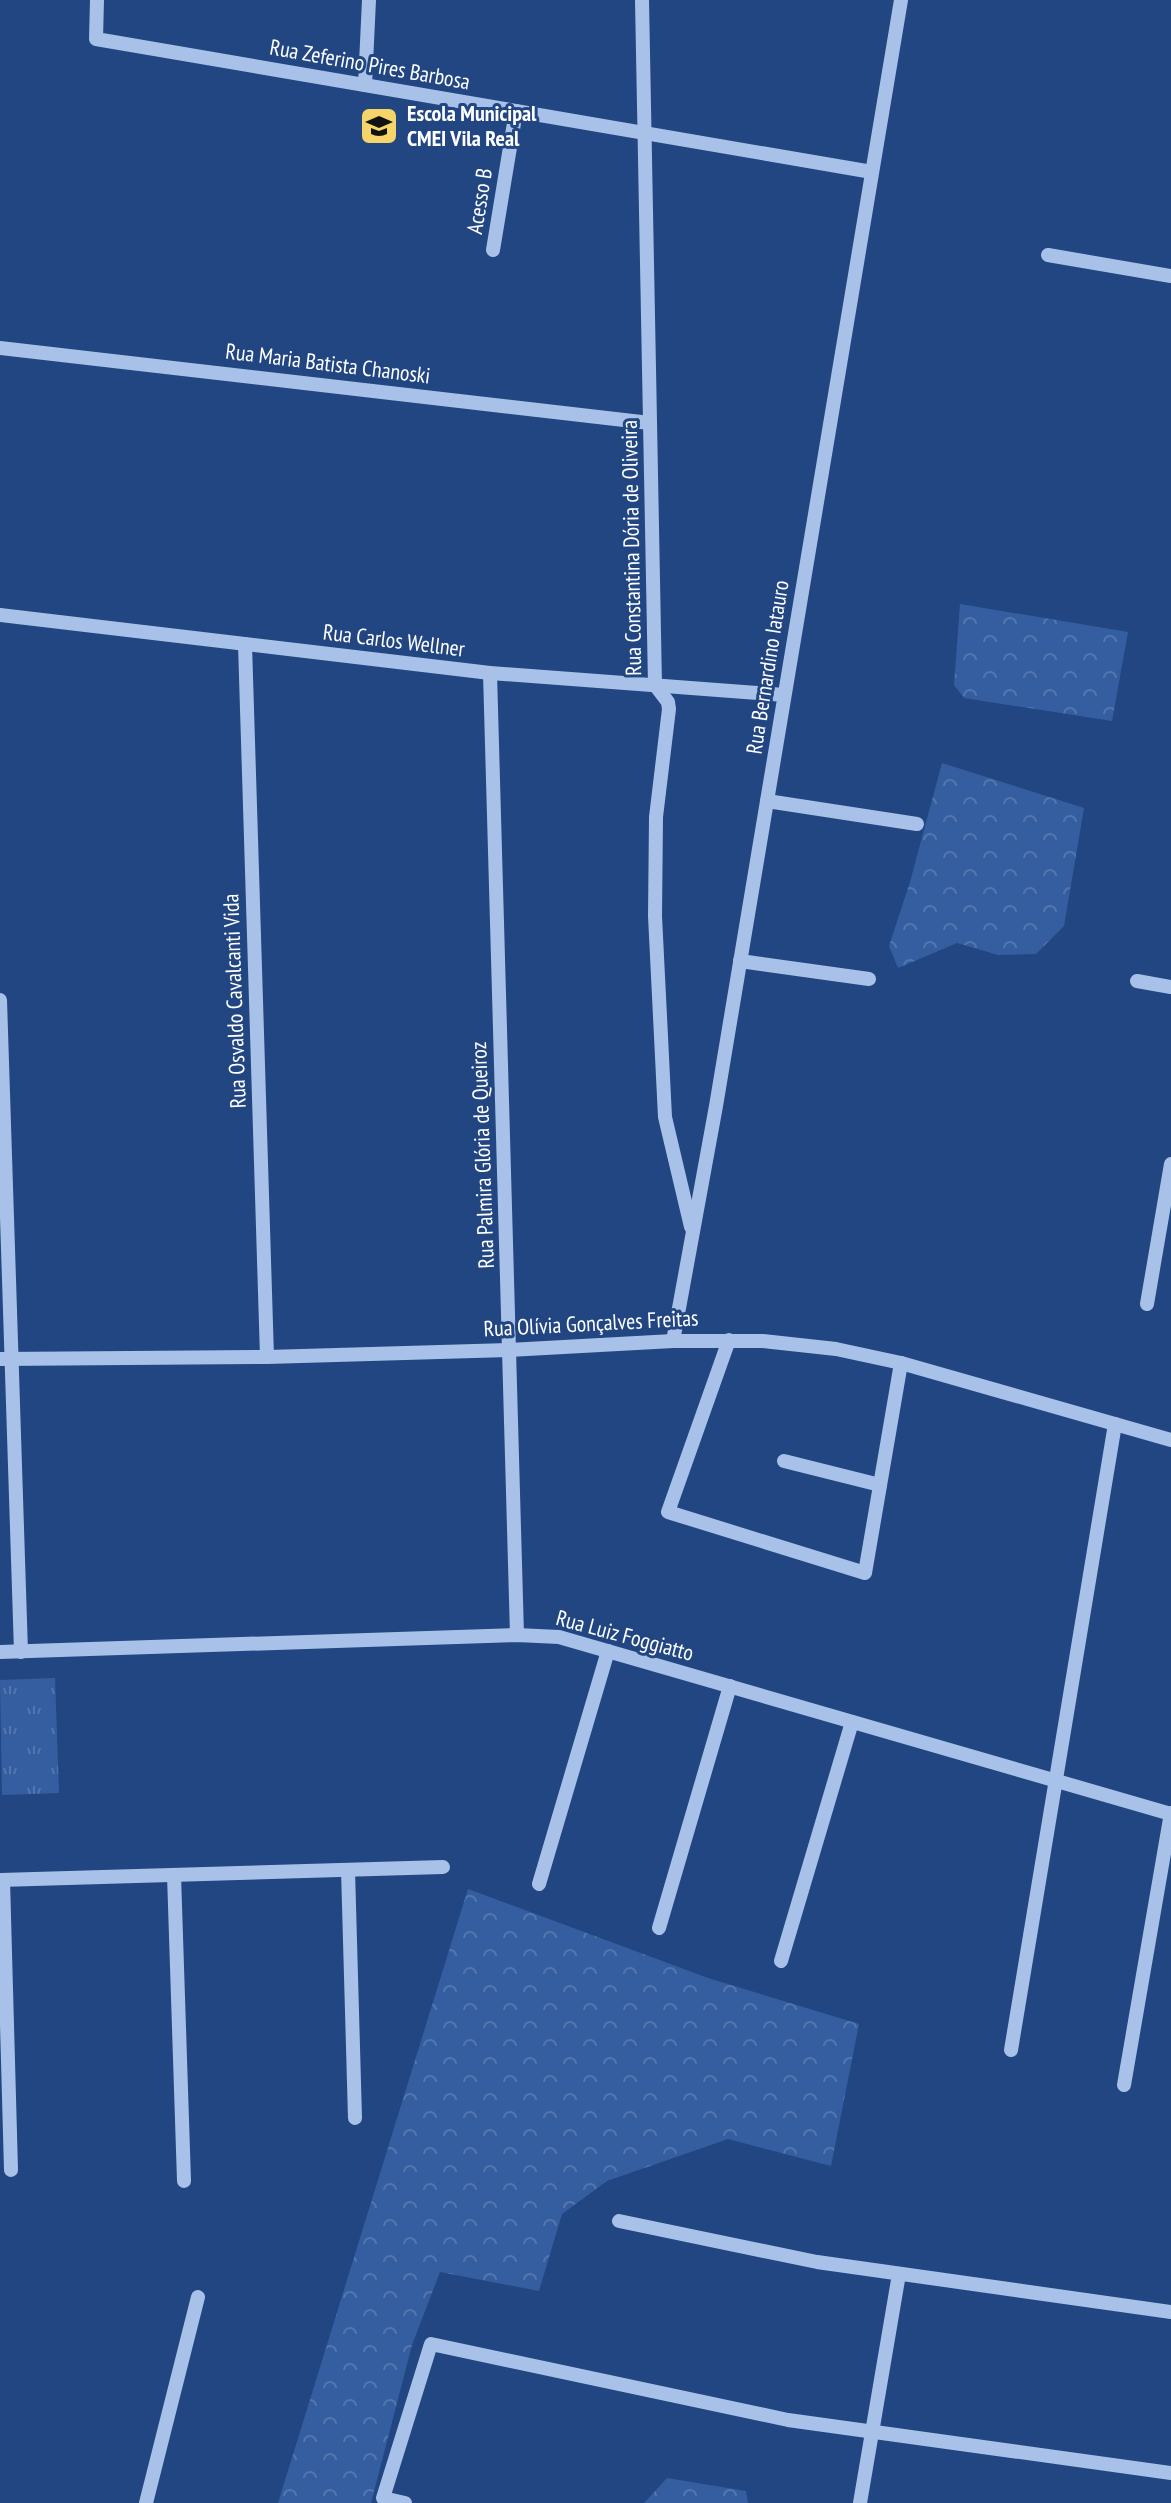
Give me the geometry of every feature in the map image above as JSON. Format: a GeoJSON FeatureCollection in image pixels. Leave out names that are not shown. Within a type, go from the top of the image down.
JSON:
{"type":"FeatureCollection","features":[{"type":"Feature","properties":{"kind":"street","name":"Rua Zeferino Pires Barbosa"},"geometry":{"type":"LineString","coordinates":[[97,0],[96,39],[872,172]]}},
{"type":"Feature","properties":{"kind":"street"},"geometry":{"type":"LineString","coordinates":[[365,85],[369,0]]}},
{"type":"Feature","properties":{"kind":"street","name":"Rua Constantina Dória de Oliveira"},"geometry":{"type":"LineString","coordinates":[[642,0],[655,685],[668,702],[669,709],[659,784],[655,856],[662,1082],[672,1153],[693,1231]]}},
{"type":"Feature","properties":{"kind":"street","name":"Rua Bernardino Iatauro"},"geometry":{"type":"LineString","coordinates":[[673,1341],[901,0]]}},
{"type":"Feature","properties":{"kind":"street","name":"Acesso B"},"geometry":{"type":"LineString","coordinates":[[493,250],[516,111]]}},
{"type":"Feature","properties":{"kind":"street"},"geometry":{"type":"LineString","coordinates":[[1048,255],[1171,276]]}},
{"type":"Feature","properties":{"kind":"street","name":"Rua Maria Batista Chanoski"},"geometry":{"type":"LineString","coordinates":[[0,348],[650,423]]}},
{"type":"Feature","properties":{"kind":"street","name":"Rua Carlos Wellner"},"geometry":{"type":"LineString","coordinates":[[0,615],[490,673],[784,695]]}},
{"type":"Feature","properties":{"kind":"street","name":"Rua Osvaldo Cavalcanti Vida"},"geometry":{"type":"LineString","coordinates":[[245,644],[267,1357]]}},
{"type":"Feature","properties":{"kind":"street","name":"Rua Palmira Glória de Queiroz"},"geometry":{"type":"LineString","coordinates":[[490,673],[517,1635]]}},
{"type":"Feature","properties":{"kind":"street"},"geometry":{"type":"LineString","coordinates":[[767,801],[917,824]]}},
{"type":"Feature","properties":{"kind":"street"},"geometry":{"type":"LineString","coordinates":[[740,961],[869,979]]}},
{"type":"Feature","properties":{"kind":"street"},"geometry":{"type":"LineString","coordinates":[[1137,981],[1171,987]]}},
{"type":"Feature","properties":{"kind":"street"},"geometry":{"type":"LineString","coordinates":[[0,1000],[6,1358],[21,1652]]}},
{"type":"Feature","properties":{"kind":"street"},"geometry":{"type":"LineString","coordinates":[[1147,1304],[1171,1164]]}},
{"type":"Feature","properties":{"kind":"street"},"geometry":{"type":"LineString","coordinates":[[729,1340],[668,1512],[865,1573],[901,1363]]}},
{"type":"Feature","properties":{"kind":"street","name":"Rua Olívia Gonçalves Freitas"},"geometry":{"type":"LineString","coordinates":[[6,1358],[267,1357],[729,1340],[836,1349],[901,1363],[1171,1440]]}},
{"type":"Feature","properties":{"kind":"street"},"geometry":{"type":"LineString","coordinates":[[1011,2050],[1115,1424]]}},
{"type":"Feature","properties":{"kind":"street"},"geometry":{"type":"LineString","coordinates":[[784,1461],[880,1485]]}},
{"type":"Feature","properties":{"kind":"street","name":"Rua Luiz Foggiatto"},"geometry":{"type":"LineString","coordinates":[[0,1652],[517,1635],[559,1637],[1171,1814]]}},
{"type":"Feature","properties":{"kind":"street"},"geometry":{"type":"LineString","coordinates":[[539,1884],[608,1651]]}},
{"type":"Feature","properties":{"kind":"street"},"geometry":{"type":"LineString","coordinates":[[659,1928],[730,1686]]}},
{"type":"Feature","properties":{"kind":"street"},"geometry":{"type":"LineString","coordinates":[[781,1961],[852,1722]]}},
{"type":"Feature","properties":{"kind":"street"},"geometry":{"type":"LineString","coordinates":[[1124,2085],[1171,1814]]}},
{"type":"Feature","properties":{"kind":"street"},"geometry":{"type":"LineString","coordinates":[[11,2170],[1,1880],[443,1867]]}},
{"type":"Feature","properties":{"kind":"street"},"geometry":{"type":"LineString","coordinates":[[348,1870],[355,2118]]}},
{"type":"Feature","properties":{"kind":"street"},"geometry":{"type":"LineString","coordinates":[[174,1875],[184,2181]]}},
{"type":"Feature","properties":{"kind":"street"},"geometry":{"type":"LineString","coordinates":[[619,2221],[817,2262],[1171,2312]]}},
{"type":"Feature","properties":{"kind":"street"},"geometry":{"type":"LineString","coordinates":[[860,2503],[899,2274]]}},
{"type":"Feature","properties":{"kind":"street"},"geometry":{"type":"LineString","coordinates":[[146,2503],[198,2297]]}},
{"type":"Feature","properties":{"kind":"street"},"geometry":{"type":"LineString","coordinates":[[405,2503],[383,2498],[431,2344],[788,2420],[1171,2473]]}},
{"type":"Feature","properties":{"kind":"green space"},"geometry":{"type":"Polygon","coordinates":[[[960,604],[1128,632],[1112,721],[964,698],[954,685],[960,604]]]}},
{"type":"Feature","properties":{"kind":"green space"},"geometry":{"type":"Polygon","coordinates":[[[942,763],[1084,808],[1064,926],[1036,954],[998,955],[957,943],[898,968],[889,946],[942,763]]]}},
{"type":"Feature","properties":{"kind":"green space"},"geometry":{"type":"Polygon","coordinates":[[[55,1678],[59,1793],[2,1795],[0,1680],[55,1678]]]}},
{"type":"Feature","properties":{"kind":"green space"},"geometry":{"type":"Polygon","coordinates":[[[468,1889],[708,1978],[859,2024],[831,2166],[728,2139],[607,2181],[562,2214],[539,2291],[440,2272],[412,2345],[371,2503],[278,2503],[468,1889]]]}},
{"type":"Feature","properties":{"kind":"green space"},"geometry":{"type":"Polygon","coordinates":[[[667,2478],[746,2491],[748,2503],[644,2503],[667,2478]]]}},
{"type":"Feature","properties":{"kind":"place","name":"Escola Municipal CMEI Vila Real"},"geometry":{"type":"Point","coordinates":[379,126]}}]}
